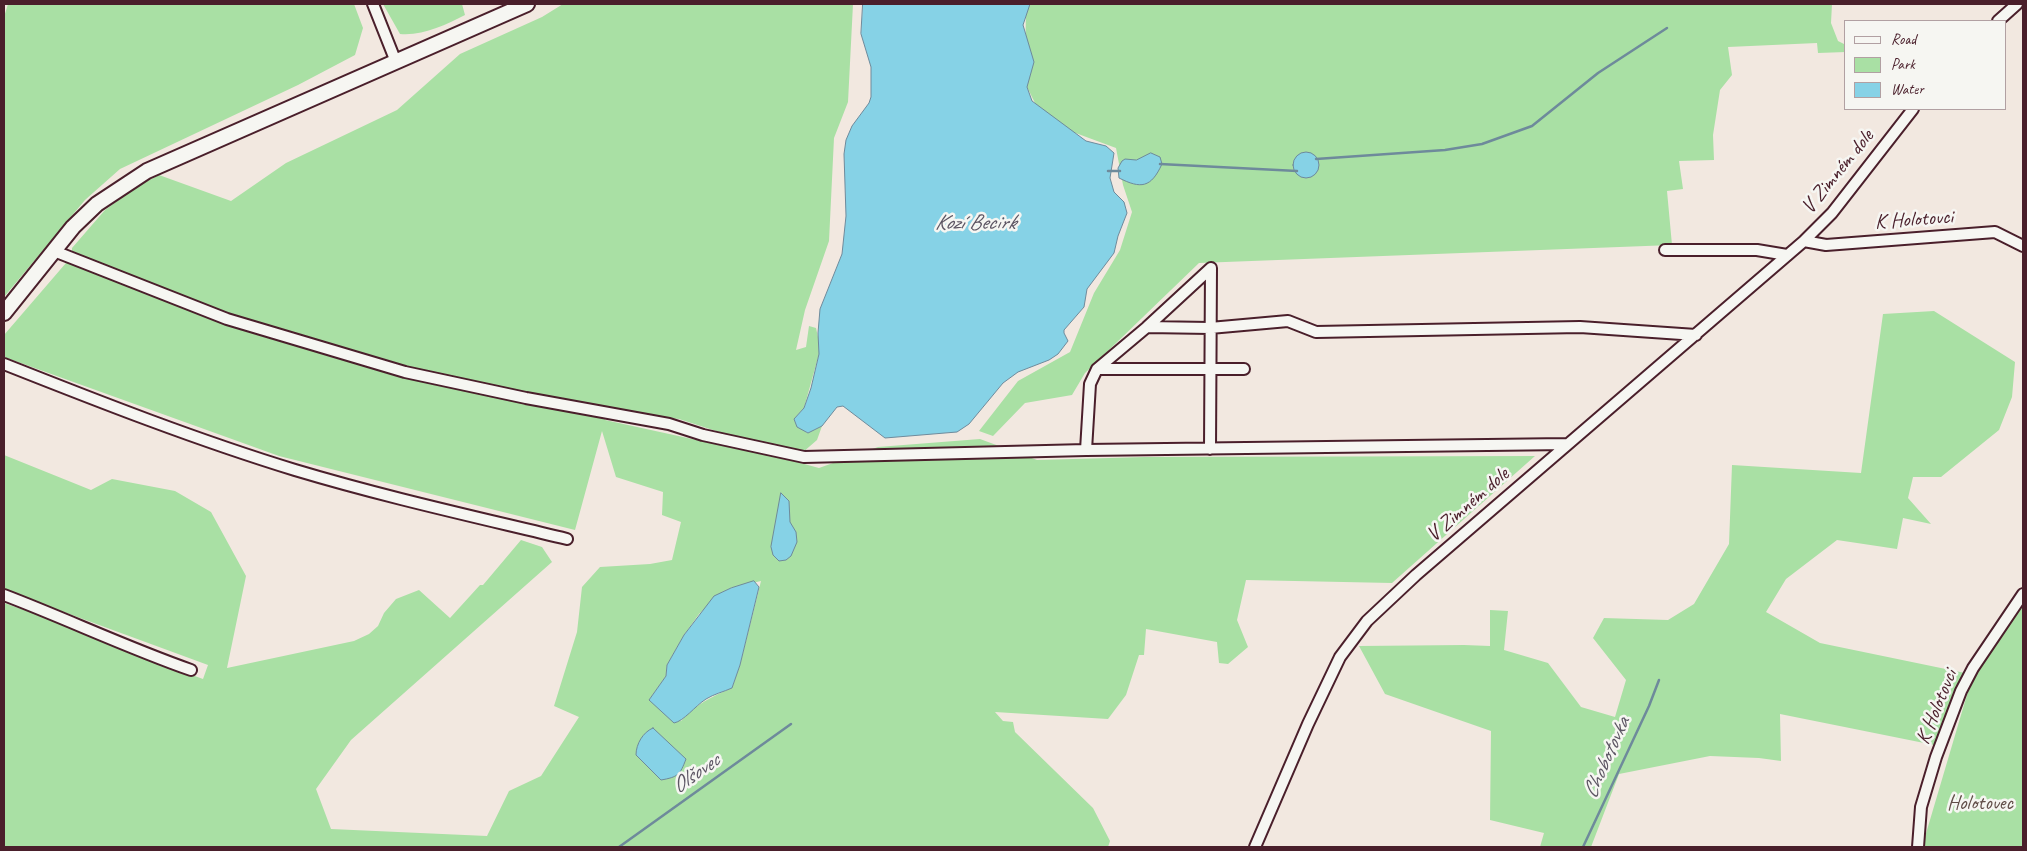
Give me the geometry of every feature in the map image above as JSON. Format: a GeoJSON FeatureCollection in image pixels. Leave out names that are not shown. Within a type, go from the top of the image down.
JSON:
{"type":"FeatureCollection","features":[{"type":"Feature","properties":{"kind":"street"},"geometry":{"type":"LineString","coordinates":[[374,4],[396,62]]}},
{"type":"Feature","properties":{"kind":"street"},"geometry":{"type":"LineString","coordinates":[[4,313],[73,227],[97,204],[147,171],[527,4]]}},
{"type":"Feature","properties":{"kind":"street"},"geometry":{"type":"LineString","coordinates":[[1999,20],[2017,4]]}},
{"type":"Feature","properties":{"kind":"street","name":"V Zimném dole"},"geometry":{"type":"LineString","coordinates":[[1255,847],[1308,724],[1340,658],[1367,621],[1416,575],[1804,241],[1832,213],[1912,110]]}},
{"type":"Feature","properties":{"kind":"street","name":"K Holotovci"},"geometry":{"type":"LineString","coordinates":[[1804,241],[1826,245],[1994,232],[2023,246]]}},
{"type":"Feature","properties":{"kind":"street"},"geometry":{"type":"LineString","coordinates":[[1665,250],[1757,250],[1787,255]]}},
{"type":"Feature","properties":{"kind":"street"},"geometry":{"type":"LineString","coordinates":[[54,251],[226,319],[405,372],[526,398],[669,424],[703,435],[804,457],[1086,450],[1567,444]]}},
{"type":"Feature","properties":{"kind":"street"},"geometry":{"type":"LineString","coordinates":[[1086,450],[1090,384],[1097,369],[1147,327],[1211,268],[1210,449]]}},
{"type":"Feature","properties":{"kind":"street"},"geometry":{"type":"LineString","coordinates":[[1147,327],[1210,328],[1288,321],[1316,332],[1580,327],[1696,335]]}},
{"type":"Feature","properties":{"kind":"street"},"geometry":{"type":"LineString","coordinates":[[4,364],[114,407],[296,470],[453,512],[567,539]]}},
{"type":"Feature","properties":{"kind":"street"},"geometry":{"type":"LineString","coordinates":[[1097,369],[1244,369]]}},
{"type":"Feature","properties":{"kind":"street","name":"K Holotovci"},"geometry":{"type":"LineString","coordinates":[[1918,847],[1921,807],[1936,757],[1961,691],[1973,668],[2023,594]]}},
{"type":"Feature","properties":{"kind":"street"},"geometry":{"type":"LineString","coordinates":[[4,596],[97,632],[148,655],[191,670]]}},
{"type":"Feature","properties":{"kind":"green space"},"geometry":{"type":"Polygon","coordinates":[[[8,4],[354,4],[363,28],[355,55],[298,85],[120,169],[85,200],[4,297],[4,17],[8,4]]]}},
{"type":"Feature","properties":{"kind":"green space"},"geometry":{"type":"Polygon","coordinates":[[[383,4],[462,4],[465,15],[425,32],[400,34],[383,4]]]}},
{"type":"Feature","properties":{"kind":"green space"},"geometry":{"type":"Polygon","coordinates":[[[563,4],[853,4],[848,102],[834,138],[829,241],[805,310],[796,350],[806,347],[809,326],[816,328],[820,346],[819,354],[804,408],[794,419],[807,433],[822,426],[817,440],[802,453],[750,442],[679,419],[608,411],[605,420],[819,468],[878,447],[980,439],[1037,460],[1145,457],[1535,456],[1392,583],[1246,580],[1237,620],[1248,647],[1228,664],[1219,663],[1217,642],[1146,629],[1144,655],[1139,655],[1126,695],[1108,719],[995,712],[1003,721],[1013,722],[1015,732],[1093,808],[1110,841],[1108,847],[4,847],[4,603],[94,634],[121,649],[203,679],[208,665],[4,590],[4,455],[91,490],[112,479],[175,491],[211,512],[246,576],[227,668],[354,641],[369,634],[378,626],[384,613],[396,599],[419,590],[450,618],[480,585],[483,585],[521,540],[542,547],[552,562],[351,740],[316,789],[331,829],[487,836],[509,791],[541,776],[579,717],[554,706],[577,632],[582,587],[600,567],[650,564],[672,560],[681,522],[662,515],[663,492],[616,477],[602,431],[575,530],[279,456],[4,357],[4,335],[72,256],[72,248],[105,210],[136,187],[159,175],[231,201],[286,163],[397,110],[460,54],[542,17],[563,4]],[[761,581],[731,588],[723,592],[699,614],[684,635],[667,665],[666,676],[649,700],[681,721],[704,702],[732,688],[740,665],[761,581]]]}},
{"type":"Feature","properties":{"kind":"green space"},"geometry":{"type":"Polygon","coordinates":[[[1026,4],[1832,4],[1831,23],[1838,41],[1844,44],[1844,52],[1818,53],[1817,43],[1728,47],[1732,75],[1720,90],[1713,135],[1714,160],[1679,161],[1683,189],[1667,191],[1672,245],[1199,263],[1085,373],[1072,395],[1025,403],[993,436],[979,431],[1018,381],[1070,352],[1094,293],[1120,250],[1132,212],[1123,185],[1116,148],[1062,128],[1036,105],[1025,83],[1026,4]]]}},
{"type":"Feature","properties":{"kind":"green space"},"geometry":{"type":"Polygon","coordinates":[[[1934,311],[2015,362],[2012,397],[1999,430],[1941,477],[1913,477],[1908,498],[1931,524],[1903,518],[1897,549],[1837,540],[1786,579],[1766,612],[1820,643],[1965,673],[1939,746],[1780,714],[1781,761],[1710,756],[1619,774],[1591,847],[1540,847],[1544,833],[1490,820],[1491,731],[1385,694],[1359,646],[1490,646],[1490,610],[1508,611],[1504,650],[1548,663],[1581,707],[1615,717],[1626,680],[1593,638],[1604,618],[1668,620],[1694,604],[1729,544],[1732,465],[1861,473],[1883,314],[1934,311]]]}},
{"type":"Feature","properties":{"kind":"green space","name":"Holotovec"},"geometry":{"type":"Polygon","coordinates":[[[2023,599],[2023,847],[1922,847],[1974,671],[2023,599]]]}},
{"type":"Feature","properties":{"kind":"water","name":"Kozí Becirk"},"geometry":{"type":"Polygon","coordinates":[[[863,4],[1030,4],[1023,25],[1034,62],[1027,87],[1032,101],[1086,141],[1106,146],[1114,153],[1110,178],[1114,192],[1124,202],[1127,213],[1114,253],[1087,289],[1084,307],[1064,330],[1068,341],[1058,354],[1049,360],[1018,372],[1003,383],[969,424],[957,432],[885,438],[843,406],[837,407],[822,426],[808,433],[797,427],[794,419],[804,408],[811,388],[819,354],[820,309],[842,254],[846,216],[844,154],[846,140],[852,126],[869,103],[871,97],[871,67],[861,34],[863,4]]]}},
{"type":"Feature","properties":{"kind":"water"},"geometry":{"type":"Polygon","coordinates":[[[1306,152],[1315,156],[1319,165],[1315,174],[1306,178],[1297,174],[1293,165],[1297,156],[1306,152]]]}},
{"type":"Feature","properties":{"kind":"water"},"geometry":{"type":"Polygon","coordinates":[[[1151,153],[1160,157],[1162,164],[1154,178],[1149,182],[1139,185],[1119,178],[1118,168],[1122,161],[1125,159],[1136,160],[1151,153]]]}},
{"type":"Feature","properties":{"kind":"water"},"geometry":{"type":"Polygon","coordinates":[[[781,493],[789,501],[790,522],[796,532],[797,542],[791,556],[786,560],[779,561],[773,555],[771,547],[781,493]]]}},
{"type":"Feature","properties":{"kind":"water"},"geometry":{"type":"Polygon","coordinates":[[[754,581],[759,587],[740,665],[732,688],[706,699],[678,722],[674,723],[649,700],[666,676],[667,665],[684,635],[714,596],[731,588],[754,581]]]}},
{"type":"Feature","properties":{"kind":"water"},"geometry":{"type":"Polygon","coordinates":[[[653,728],[686,759],[680,772],[671,778],[661,780],[636,755],[641,739],[646,732],[653,728]]]}},
{"type":"Feature","properties":{"kind":"waterway"},"geometry":{"type":"LineString","coordinates":[[1316,159],[1445,150],[1482,144],[1532,126],[1598,73],[1667,28]]}},
{"type":"Feature","properties":{"kind":"waterway"},"geometry":{"type":"LineString","coordinates":[[1160,164],[1297,171]]}},
{"type":"Feature","properties":{"kind":"waterway"},"geometry":{"type":"LineString","coordinates":[[1108,171],[1120,171]]}},
{"type":"Feature","properties":{"kind":"waterway","name":"Chobotovka"},"geometry":{"type":"LineString","coordinates":[[1583,847],[1649,706],[1659,680]]}},
{"type":"Feature","properties":{"kind":"waterway","name":"Olšovec"},"geometry":{"type":"LineString","coordinates":[[619,847],[791,724]]}}]}
